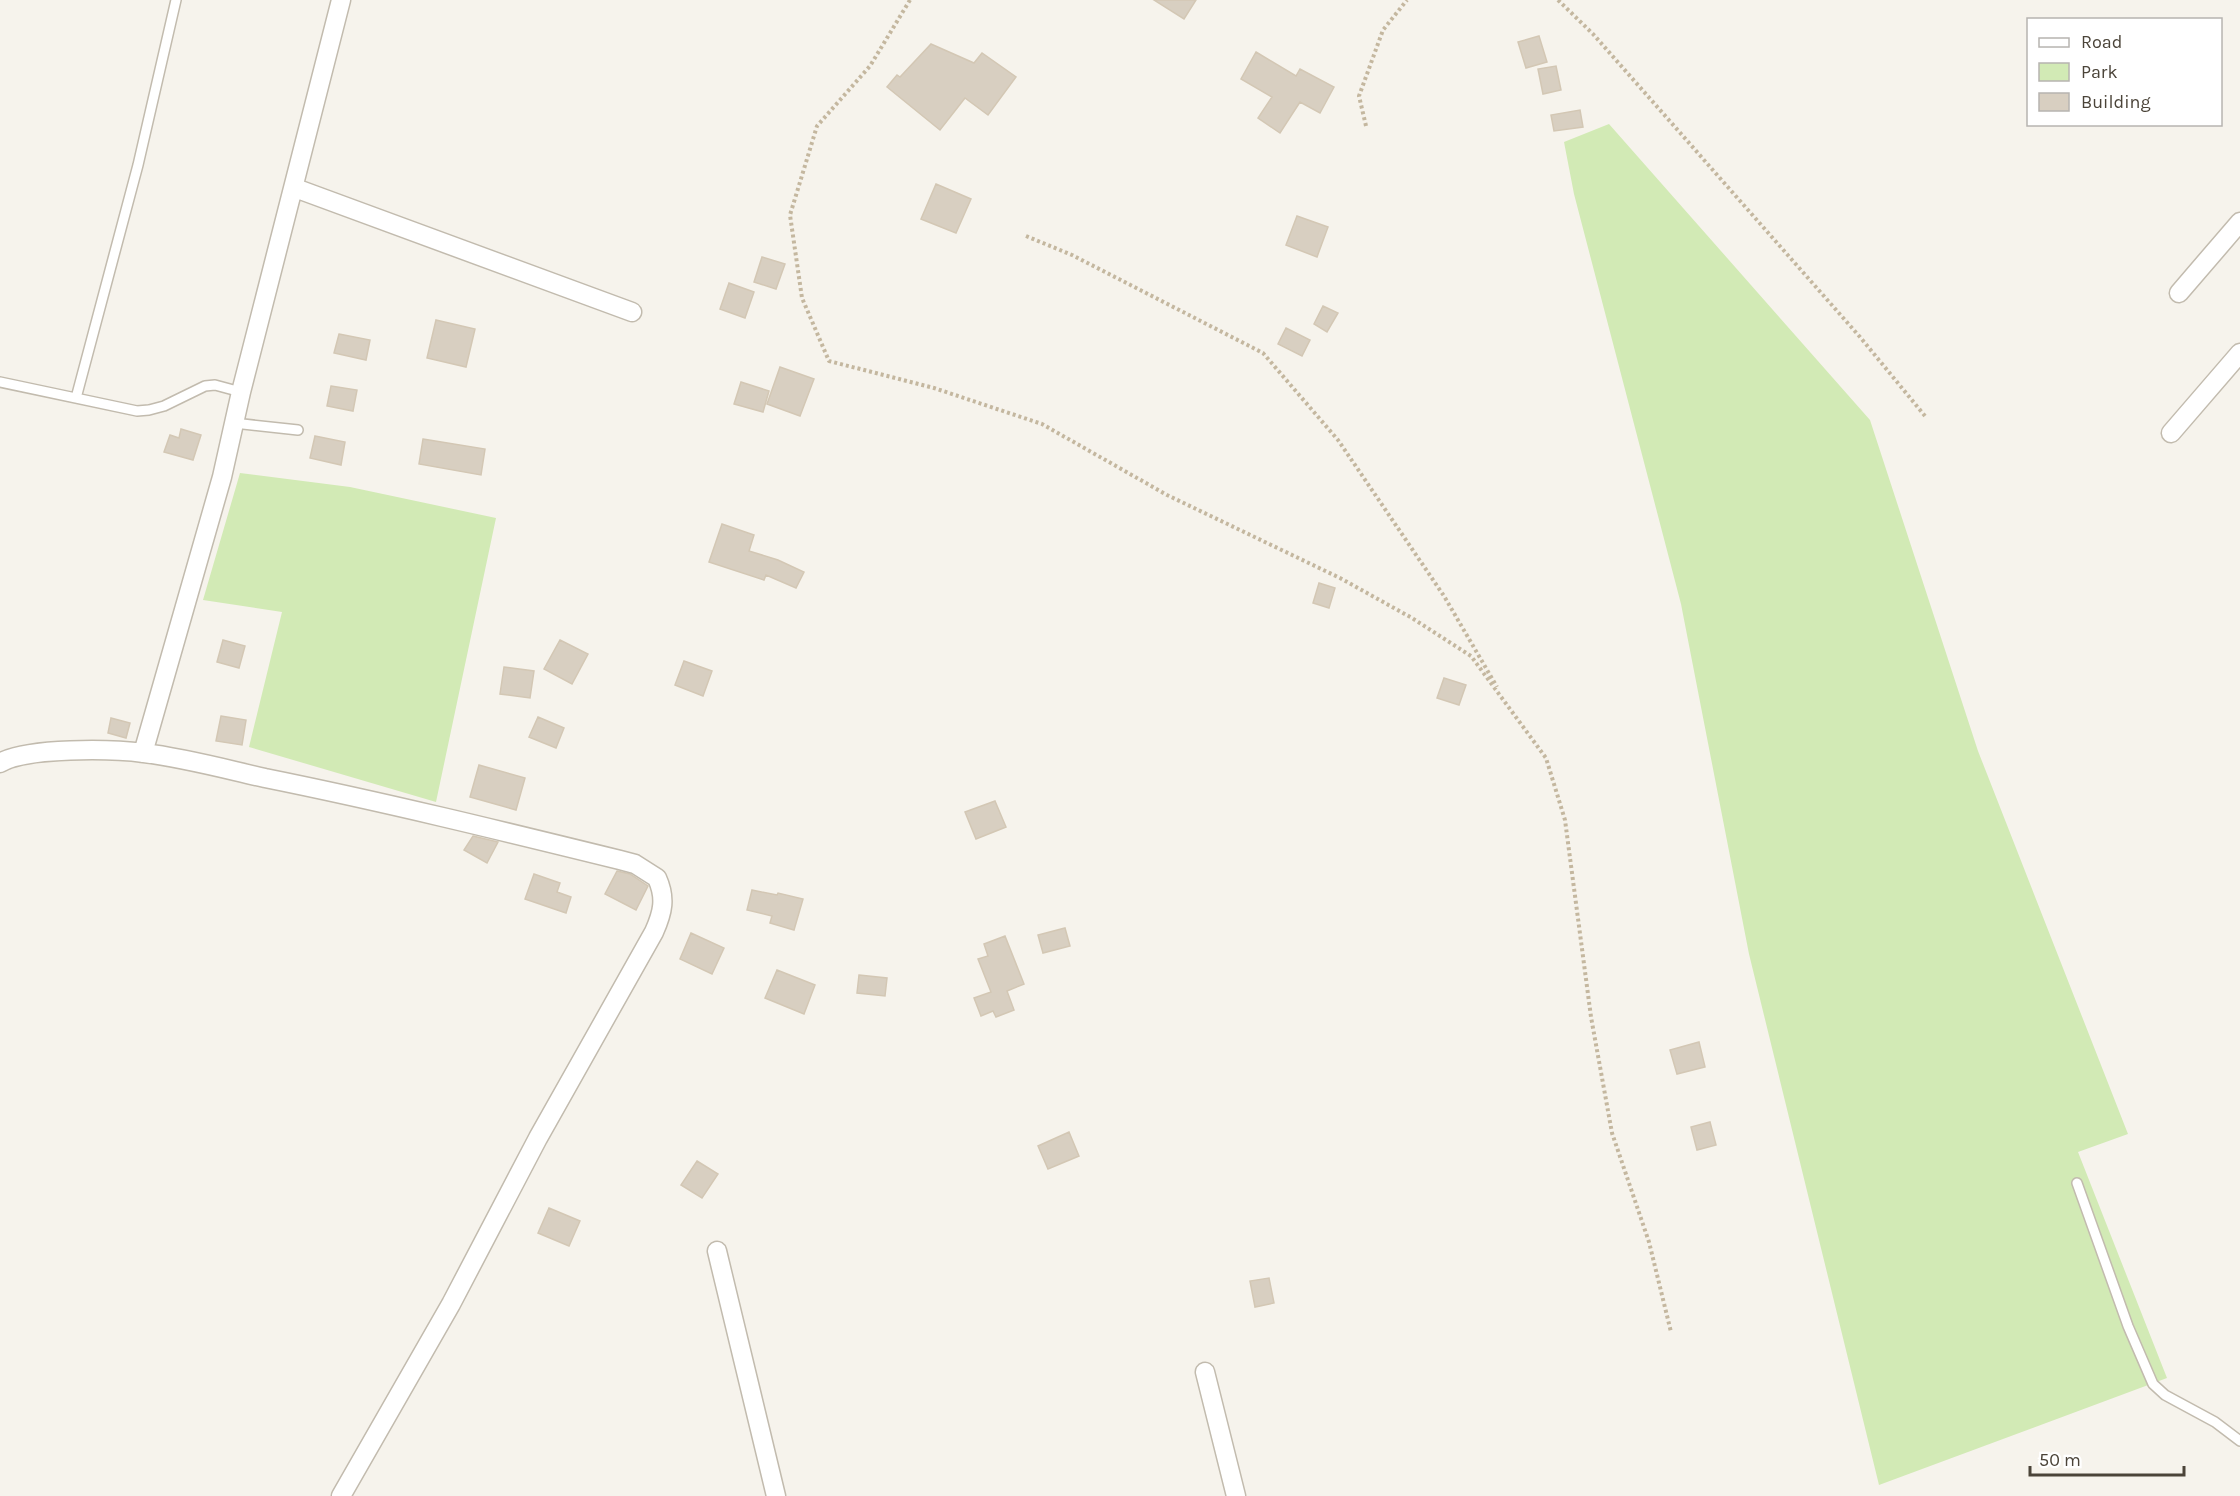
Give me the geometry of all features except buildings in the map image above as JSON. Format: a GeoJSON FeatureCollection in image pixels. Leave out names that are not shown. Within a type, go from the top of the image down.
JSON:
{"type":"FeatureCollection","features":[{"type":"Feature","properties":{"kind":"street"},"geometry":{"type":"LineString","coordinates":[[142,753],[201,552],[341,0]]}},
{"type":"Feature","properties":{"kind":"street"},"geometry":{"type":"LineString","coordinates":[[294,188],[632,312]]}},
{"type":"Feature","properties":{"kind":"street"},"geometry":{"type":"LineString","coordinates":[[2179,293],[2240,222]]}},
{"type":"Feature","properties":{"kind":"street"},"geometry":{"type":"LineString","coordinates":[[2171,433],[2240,353]]}},
{"type":"Feature","properties":{"kind":"street"},"geometry":{"type":"LineString","coordinates":[[0,763],[26,754],[48,752],[142,753],[371,800],[620,860],[646,870],[657,878],[662,890],[663,908],[654,932],[538,1138],[451,1304],[341,1496]]}},
{"type":"Feature","properties":{"kind":"street"},"geometry":{"type":"LineString","coordinates":[[717,1251],[776,1496]]}},
{"type":"Feature","properties":{"kind":"street"},"geometry":{"type":"LineString","coordinates":[[1204,1372],[1236,1496]]}},
{"type":"Feature","properties":{"kind":"lane"},"geometry":{"type":"LineString","coordinates":[[76,398],[138,165],[176,0]]}},
{"type":"Feature","properties":{"kind":"lane"},"geometry":{"type":"LineString","coordinates":[[0,382],[136,411],[164,406],[205,386],[215,385],[241,392]]}},
{"type":"Feature","properties":{"kind":"lane"},"geometry":{"type":"LineString","coordinates":[[234,423],[298,430]]}},
{"type":"Feature","properties":{"kind":"lane"},"geometry":{"type":"LineString","coordinates":[[2077,1183],[2128,1326],[2153,1383],[2178,1404],[2215,1422],[2240,1441]]}},
{"type":"Feature","properties":{"kind":"path"},"geometry":{"type":"LineString","coordinates":[[910,0],[870,66],[817,126],[790,215],[802,298],[829,361],[934,388],[1041,424],[1167,495],[1340,578],[1412,618],[1471,656],[1546,758],[1565,820],[1591,1017],[1612,1133],[1649,1242],[1671,1332]]}},
{"type":"Feature","properties":{"kind":"path"},"geometry":{"type":"LineString","coordinates":[[1366,126],[1359,96],[1383,30],[1407,0]]}},
{"type":"Feature","properties":{"kind":"path"},"geometry":{"type":"LineString","coordinates":[[1558,0],[1600,43],[1852,328],[1925,416]]}},
{"type":"Feature","properties":{"kind":"path"},"geometry":{"type":"LineString","coordinates":[[1026,236],[1072,255],[1263,353],[1338,440],[1444,596],[1507,703]]}},
{"type":"Feature","properties":{"kind":"green space"},"geometry":{"type":"Polygon","coordinates":[[[1609,124],[1870,420],[1978,751],[2128,1134],[2078,1152],[2167,1378],[1879,1485],[1749,954],[1681,604],[1574,194],[1564,142],[1609,124]]]}},
{"type":"Feature","properties":{"kind":"green space"},"geometry":{"type":"Polygon","coordinates":[[[240,473],[350,487],[496,518],[436,802],[249,747],[282,612],[203,600],[240,473]]]}}]}
